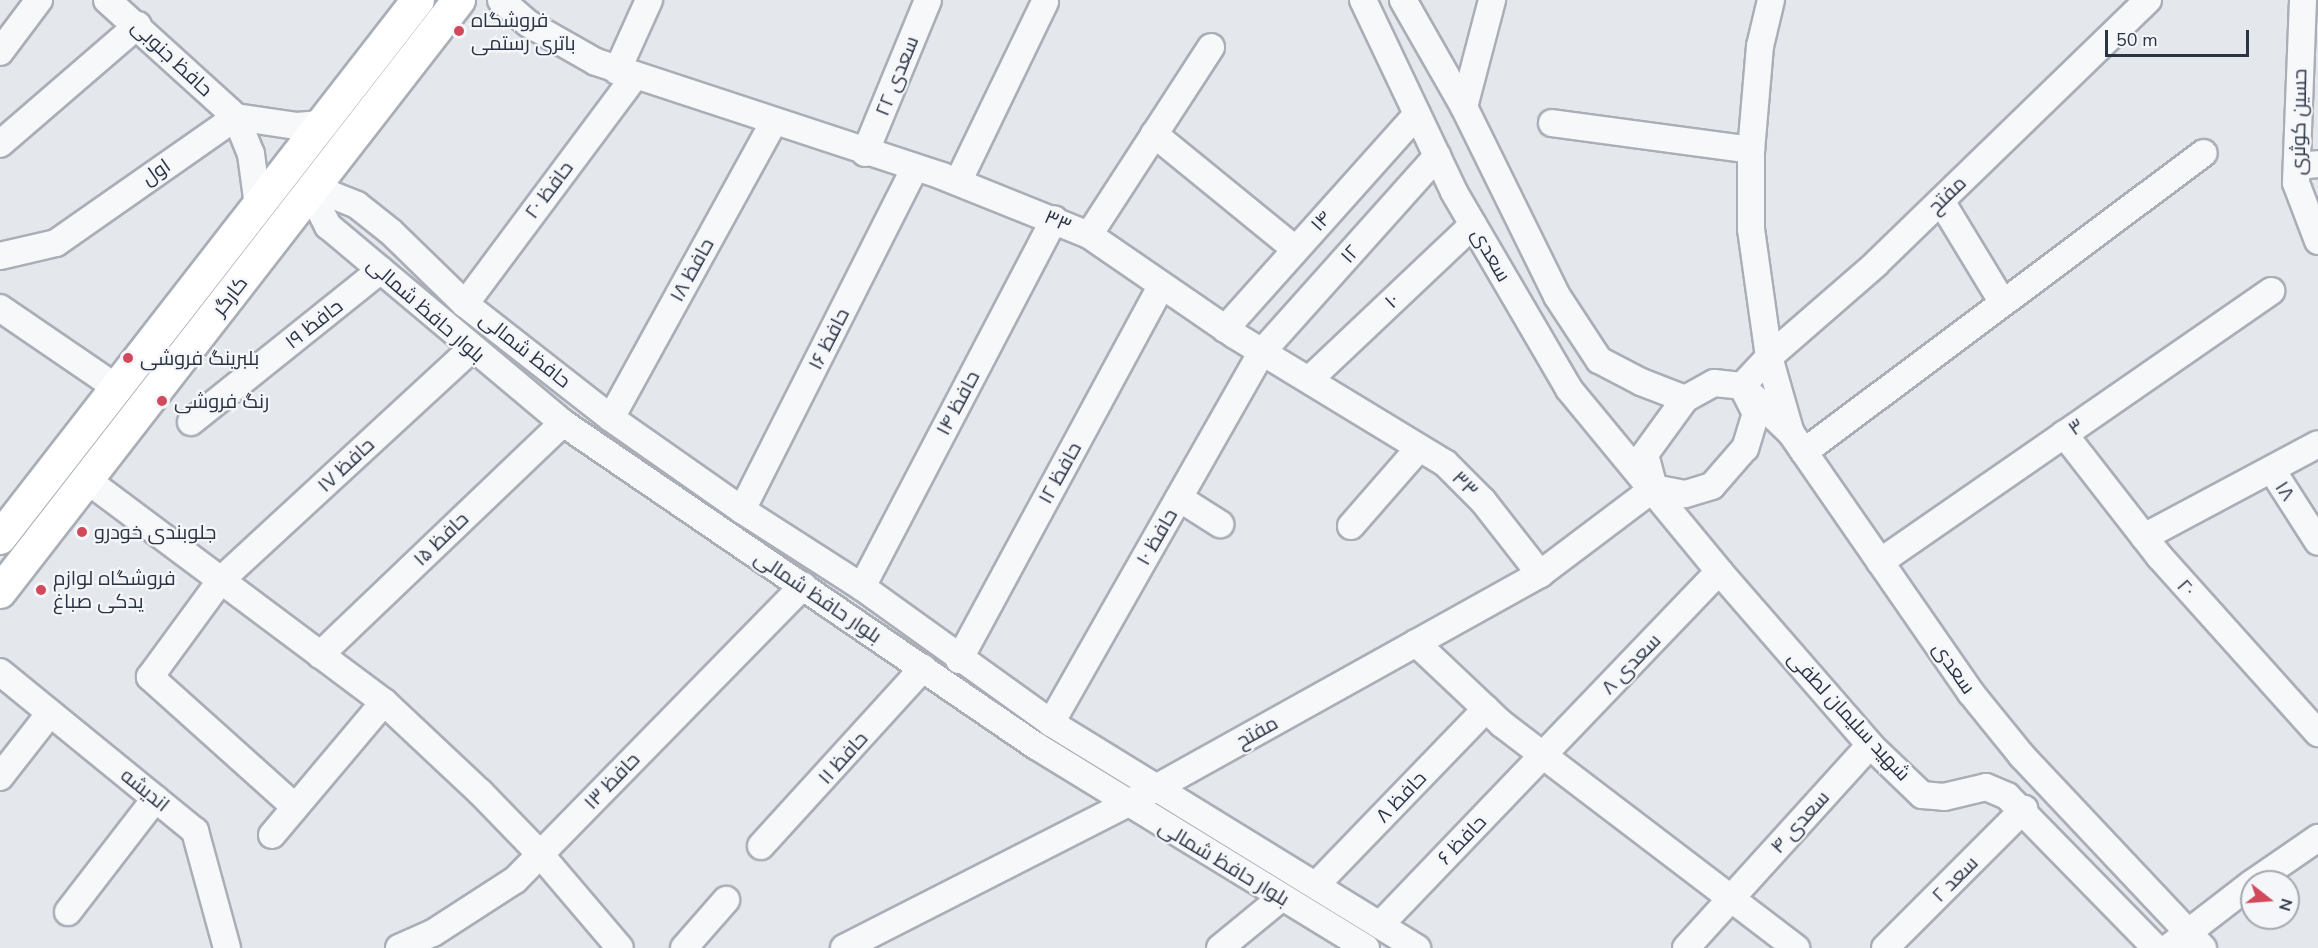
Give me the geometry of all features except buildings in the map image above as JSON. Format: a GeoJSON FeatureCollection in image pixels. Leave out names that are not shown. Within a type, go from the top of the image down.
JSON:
{"type":"FeatureCollection","features":[{"type":"Feature","properties":{"kind":"main road","name":"کارگر"},"geometry":{"type":"LineString","coordinates":[[0,538],[418,0]]}},
{"type":"Feature","properties":{"kind":"main road","name":"کارگر"},"geometry":{"type":"LineString","coordinates":[[0,592],[459,0]]}},
{"type":"Feature","properties":{"kind":"street"},"geometry":{"type":"LineString","coordinates":[[0,52],[39,0]]}},
{"type":"Feature","properties":{"kind":"street","name":"حافظ جنوبی"},"geometry":{"type":"LineString","coordinates":[[107,0],[138,25],[236,117],[251,154],[258,206]]}},
{"type":"Feature","properties":{"kind":"street","name":"۳۳"},"geometry":{"type":"LineString","coordinates":[[501,0],[529,24],[626,74],[958,182],[1089,235],[1161,287],[1262,352],[1311,378],[1445,463],[1540,574]]}},
{"type":"Feature","properties":{"kind":"street","name":"حافظ ۲۰"},"geometry":{"type":"LineString","coordinates":[[465,304],[626,74],[649,0]]}},
{"type":"Feature","properties":{"kind":"street","name":"سعدی"},"geometry":{"type":"LineString","coordinates":[[1363,0],[1437,156],[1473,225],[1569,389],[1654,488]]}},
{"type":"Feature","properties":{"kind":"street","name":"سعدی"},"geometry":{"type":"LineString","coordinates":[[1403,0],[1464,107],[1557,296],[1599,360],[1641,382],[1685,399]]}},
{"type":"Feature","properties":{"kind":"street"},"geometry":{"type":"LineString","coordinates":[[1464,107],[1492,0]]}},
{"type":"Feature","properties":{"kind":"street"},"geometry":{"type":"LineString","coordinates":[[1771,0],[1760,46],[1751,150],[1751,229],[1769,357],[1797,443],[2003,303],[2204,153]]}},
{"type":"Feature","properties":{"kind":"street","name":"مفتح"},"geometry":{"type":"LineString","coordinates":[[1742,386],[1769,357],[1941,201],[2148,0]]}},
{"type":"Feature","properties":{"kind":"street","name":"حسین کوثری"},"geometry":{"type":"LineString","coordinates":[[2303,0],[2309,63],[2307,165],[2296,183],[2318,241]]}},
{"type":"Feature","properties":{"kind":"street","name":"سعدی ۲۲"},"geometry":{"type":"LineString","coordinates":[[865,153],[921,2]]}},
{"type":"Feature","properties":{"kind":"street"},"geometry":{"type":"LineString","coordinates":[[958,182],[1045,2]]}},
{"type":"Feature","properties":{"kind":"street"},"geometry":{"type":"LineString","coordinates":[[0,144],[138,25]]}},
{"type":"Feature","properties":{"kind":"street"},"geometry":{"type":"LineString","coordinates":[[1089,235],[1211,47]]}},
{"type":"Feature","properties":{"kind":"street","name":"۱۴"},"geometry":{"type":"LineString","coordinates":[[1225,328],[1417,114]]}},
{"type":"Feature","properties":{"kind":"street"},"geometry":{"type":"LineString","coordinates":[[236,117],[276,124],[321,124]]}},
{"type":"Feature","properties":{"kind":"street","name":"اول"},"geometry":{"type":"LineString","coordinates":[[0,256],[56,243],[236,117]]}},
{"type":"Feature","properties":{"kind":"street","name":"حافظ ۱۸"},"geometry":{"type":"LineString","coordinates":[[611,418],[773,123]]}},
{"type":"Feature","properties":{"kind":"street"},"geometry":{"type":"LineString","coordinates":[[1552,123],[1751,150]]}},
{"type":"Feature","properties":{"kind":"street"},"geometry":{"type":"LineString","coordinates":[[1154,134],[1295,249]]}},
{"type":"Feature","properties":{"kind":"street","name":"۱۲"},"geometry":{"type":"LineString","coordinates":[[1262,352],[1437,156]]}},
{"type":"Feature","properties":{"kind":"street","name":"حافظ ۱۶"},"geometry":{"type":"LineString","coordinates":[[742,510],[915,168]]}},
{"type":"Feature","properties":{"kind":"street","name":"بلوار حافظ شمالی"},"geometry":{"type":"LineString","coordinates":[[311,193],[328,226],[471,349],[563,423],[1127,804],[1282,897],[1358,946]]}},
{"type":"Feature","properties":{"kind":"street","name":"حافظ شمالی"},"geometry":{"type":"LineString","coordinates":[[311,193],[330,194],[357,205],[391,232],[465,304],[611,418],[742,510]]}},
{"type":"Feature","properties":{"kind":"street"},"geometry":{"type":"LineString","coordinates":[[1941,201],[2003,303]]}},
{"type":"Feature","properties":{"kind":"street","name":"حافظ ۱۴"},"geometry":{"type":"LineString","coordinates":[[862,587],[1054,219]]}},
{"type":"Feature","properties":{"kind":"street","name":"۱۰"},"geometry":{"type":"LineString","coordinates":[[1311,378],[1473,225]]}},
{"type":"Feature","properties":{"kind":"street","name":"حافظ ۱۹"},"geometry":{"type":"LineString","coordinates":[[191,422],[381,270]]}},
{"type":"Feature","properties":{"kind":"street","name":"حافظ ۱۲"},"geometry":{"type":"LineString","coordinates":[[958,660],[1161,287]]}},
{"type":"Feature","properties":{"kind":"street","name":"۳"},"geometry":{"type":"LineString","coordinates":[[1880,562],[2271,291]]}},
{"type":"Feature","properties":{"kind":"street"},"geometry":{"type":"LineString","coordinates":[[0,309],[117,388]]}},
{"type":"Feature","properties":{"kind":"street","name":"حافظ ۱۷"},"geometry":{"type":"LineString","coordinates":[[296,807],[150,677],[221,580],[471,349]]}},
{"type":"Feature","properties":{"kind":"street","name":"حافظ ۱۰"},"geometry":{"type":"LineString","coordinates":[[1051,723],[1262,352]]}},
{"type":"Feature","properties":{"kind":"street"},"geometry":{"type":"LineString","coordinates":[[1569,389],[1599,360]]}},
{"type":"Feature","properties":{"kind":"street"},"geometry":{"type":"LineString","coordinates":[[1714,383],[1742,386],[1756,413],[1745,448],[1739,456],[1712,486],[1685,494],[1654,488],[1645,454],[1685,399],[1714,383]]}},
{"type":"Feature","properties":{"kind":"street","name":"سعدی"},"geometry":{"type":"LineString","coordinates":[[1742,386],[1797,443],[1971,693],[2022,756],[2196,940]]}},
{"type":"Feature","properties":{"kind":"street","name":"حافظ ۱۵"},"geometry":{"type":"LineString","coordinates":[[320,655],[563,423]]}},
{"type":"Feature","properties":{"kind":"street","name":"۲۰"},"geometry":{"type":"LineString","coordinates":[[2064,434],[2144,537],[2318,733]]}},
{"type":"Feature","properties":{"kind":"street"},"geometry":{"type":"LineString","coordinates":[[2144,537],[2272,471],[2318,444]]}},
{"type":"Feature","properties":{"kind":"street"},"geometry":{"type":"LineString","coordinates":[[1351,526],[1419,448]]}},
{"type":"Feature","properties":{"kind":"street","name":"۱۸"},"geometry":{"type":"LineString","coordinates":[[2272,471],[2318,542]]}},
{"type":"Feature","properties":{"kind":"street"},"geometry":{"type":"LineString","coordinates":[[87,480],[384,702],[480,792],[540,854],[620,948]]}},
{"type":"Feature","properties":{"kind":"street","name":"مفتح"},"geometry":{"type":"LineString","coordinates":[[844,948],[1127,804],[1540,574],[1654,488]]}},
{"type":"Feature","properties":{"kind":"street","name":"شهید سلیمان لطفی"},"geometry":{"type":"LineString","coordinates":[[1654,488],[1719,571],[1870,745],[1922,795],[1944,797],[1986,787],[2024,810],[2156,948]]}},
{"type":"Feature","properties":{"kind":"street"},"geometry":{"type":"LineString","coordinates":[[1179,498],[1220,525]]}},
{"type":"Feature","properties":{"kind":"street","name":"بلوار حافظ شمالی"},"geometry":{"type":"LineString","coordinates":[[742,510],[862,587],[958,660],[1051,723],[1154,789],[1417,948]]}},
{"type":"Feature","properties":{"kind":"street","name":"سعدی ۸"},"geometry":{"type":"LineString","coordinates":[[1544,756],[1719,571]]}},
{"type":"Feature","properties":{"kind":"street","name":"حافظ ۱۳"},"geometry":{"type":"LineString","coordinates":[[399,948],[433,933],[514,880],[803,586]]}},
{"type":"Feature","properties":{"kind":"street"},"geometry":{"type":"LineString","coordinates":[[1416,643],[1486,709],[1544,756],[1796,948]]}},
{"type":"Feature","properties":{"kind":"street","name":"حافظ ۱۱"},"geometry":{"type":"LineString","coordinates":[[761,846],[923,668]]}},
{"type":"Feature","properties":{"kind":"street","name":"اندیشه"},"geometry":{"type":"LineString","coordinates":[[0,672],[195,831],[220,946]]}},
{"type":"Feature","properties":{"kind":"street"},"geometry":{"type":"LineString","coordinates":[[272,835],[384,702]]}},
{"type":"Feature","properties":{"kind":"street","name":"حافظ ۸"},"geometry":{"type":"LineString","coordinates":[[1316,885],[1486,709]]}},
{"type":"Feature","properties":{"kind":"street"},"geometry":{"type":"LineString","coordinates":[[0,777],[50,713]]}},
{"type":"Feature","properties":{"kind":"street","name":"سعدی ۴"},"geometry":{"type":"LineString","coordinates":[[1686,948],[1870,745]]}},
{"type":"Feature","properties":{"kind":"street","name":"حافظ ۶"},"geometry":{"type":"LineString","coordinates":[[1380,925],[1544,756]]}},
{"type":"Feature","properties":{"kind":"street"},"geometry":{"type":"LineString","coordinates":[[68,912],[155,799]]}},
{"type":"Feature","properties":{"kind":"street","name":"سعد ۲"},"geometry":{"type":"LineString","coordinates":[[1885,948],[2024,810]]}},
{"type":"Feature","properties":{"kind":"street"},"geometry":{"type":"LineString","coordinates":[[2272,870],[2318,838]]}},
{"type":"Feature","properties":{"kind":"street"},"geometry":{"type":"LineString","coordinates":[[2169,948],[2196,940],[2240,896]]}},
{"type":"Feature","properties":{"kind":"street"},"geometry":{"type":"LineString","coordinates":[[1220,948],[1282,897]]}},
{"type":"Feature","properties":{"kind":"street"},"geometry":{"type":"LineString","coordinates":[[684,948],[726,900]]}},
{"type":"Feature","properties":{"kind":"place","name":"فروشگاه باتری رستمی"},"geometry":{"type":"Point","coordinates":[459,31]}},
{"type":"Feature","properties":{"kind":"place","name":"بلبرینگ فروشی"},"geometry":{"type":"Point","coordinates":[128,358]}},
{"type":"Feature","properties":{"kind":"place","name":"رنگ فروشی"},"geometry":{"type":"Point","coordinates":[162,401]}},
{"type":"Feature","properties":{"kind":"place","name":"جلوبندی خودرو"},"geometry":{"type":"Point","coordinates":[82,532]}},
{"type":"Feature","properties":{"kind":"place","name":"فروشگاه لوازم یدکی صباغ"},"geometry":{"type":"Point","coordinates":[41,590]}}]}
